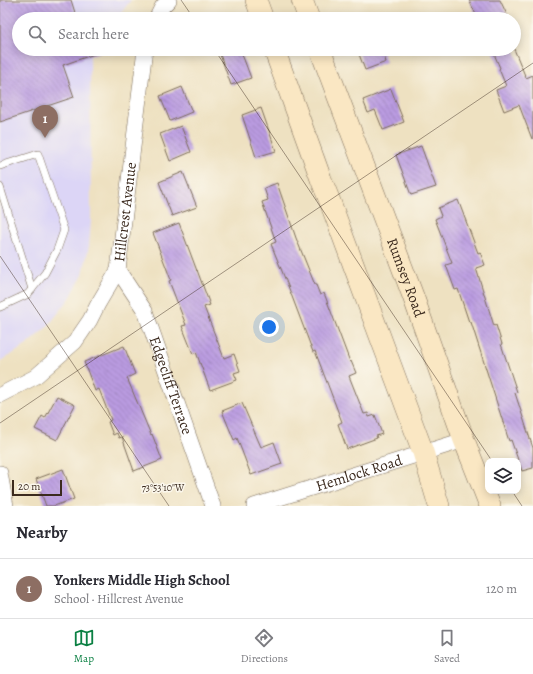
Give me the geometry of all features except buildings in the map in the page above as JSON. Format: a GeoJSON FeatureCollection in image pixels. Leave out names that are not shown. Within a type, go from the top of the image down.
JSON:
{"type":"FeatureCollection","features":[{"type":"Feature","properties":{"kind":"street"},"geometry":{"type":"LineString","coordinates":[[160,12],[169,0]]}},
{"type":"Feature","properties":{"kind":"street"},"geometry":{"type":"LineString","coordinates":[[256,0],[260,12]]}},
{"type":"Feature","properties":{"kind":"street"},"geometry":{"type":"LineString","coordinates":[[302,0],[306,12]]}},
{"type":"Feature","properties":{"kind":"street","name":"Hillcrest Avenue"},"geometry":{"type":"LineString","coordinates":[[0,395],[35,377],[75,342],[90,320],[118,270],[143,56]]}},
{"type":"Feature","properties":{"kind":"street"},"geometry":{"type":"LineString","coordinates":[[277,56],[321,180],[423,452],[439,506]]}},
{"type":"Feature","properties":{"kind":"street","name":"Rumsey Road"},"geometry":{"type":"LineString","coordinates":[[323,56],[413,296],[464,440],[490,506]]}},
{"type":"Feature","properties":{"kind":"street","name":"Edgecliff Terrace"},"geometry":{"type":"LineString","coordinates":[[118,270],[145,312],[213,506]]}},
{"type":"Feature","properties":{"kind":"street","name":"Hemlock Road"},"geometry":{"type":"LineString","coordinates":[[254,506],[464,440]]}},
{"type":"Feature","properties":{"kind":"street"},"geometry":{"type":"LineString","coordinates":[[0,473],[6,506]]}},
{"type":"Feature","properties":{"kind":"lane"},"geometry":{"type":"LineString","coordinates":[[0,166],[38,154],[64,230],[57,250],[45,273],[32,290],[28,294],[0,307]]}},
{"type":"Feature","properties":{"kind":"lane"},"geometry":{"type":"LineString","coordinates":[[0,187],[32,290]]}},
{"type":"Feature","properties":{"kind":"shaded area"},"geometry":{"type":"Polygon","coordinates":[[[0,0],[131,0],[122,12],[12,12],[12,56],[90,56],[91,221],[89,246],[83,274],[70,298],[47,327],[25,346],[1,361],[0,0]]]}},
{"type":"Feature","properties":{"kind":"place","name":"Yonkers Middle High School"},"geometry":{"type":"Point","coordinates":[45,138]}}]}
